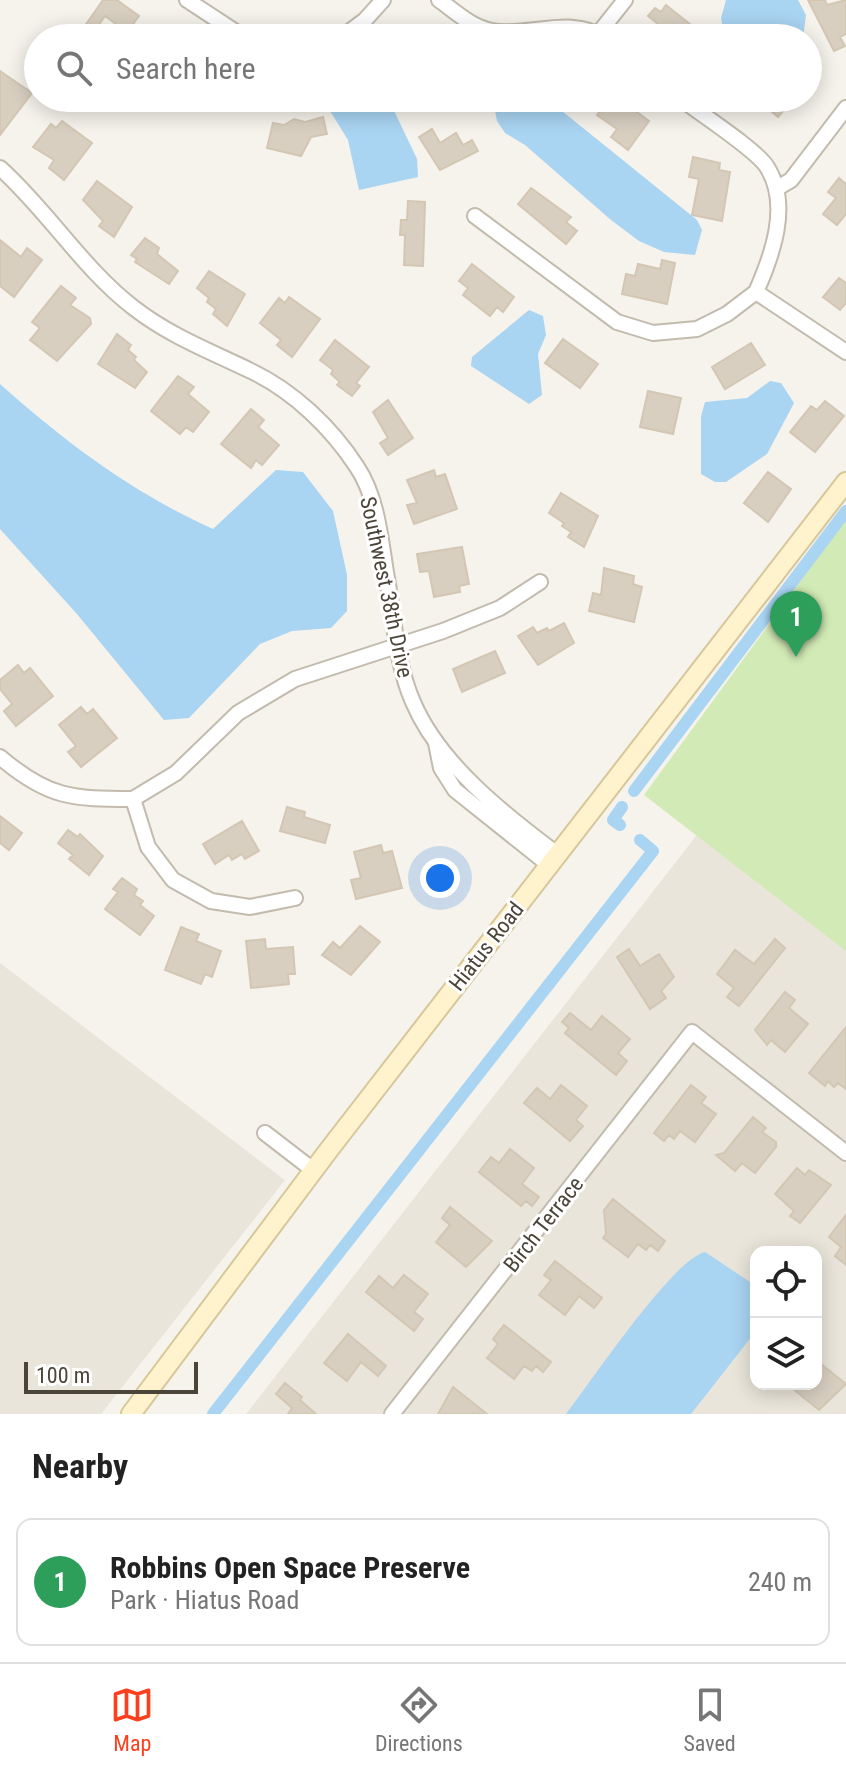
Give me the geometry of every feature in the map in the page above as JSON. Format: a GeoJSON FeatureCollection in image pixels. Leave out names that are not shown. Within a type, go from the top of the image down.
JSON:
{"type":"FeatureCollection","features":[{"type":"Feature","properties":{"kind":"street"},"geometry":{"type":"LineString","coordinates":[[187,0],[224,24]]}},
{"type":"Feature","properties":{"kind":"street"},"geometry":{"type":"LineString","coordinates":[[360,24],[383,0]]}},
{"type":"Feature","properties":{"kind":"street"},"geometry":{"type":"LineString","coordinates":[[439,0],[472,24]]}},
{"type":"Feature","properties":{"kind":"street"},"geometry":{"type":"LineString","coordinates":[[608,24],[625,0]]}},
{"type":"Feature","properties":{"kind":"street"},"geometry":{"type":"LineString","coordinates":[[776,189],[791,180],[846,108]]}},
{"type":"Feature","properties":{"kind":"street"},"geometry":{"type":"LineString","coordinates":[[475,216],[617,322],[653,333],[697,329],[727,314],[756,292],[771,258],[777,226],[776,189],[767,165],[698,112]]}},
{"type":"Feature","properties":{"kind":"street","name":"Southwest 38th Drive"},"geometry":{"type":"LineString","coordinates":[[0,168],[27,193],[85,261],[133,307],[192,346],[252,371],[296,398],[359,469],[376,516],[398,643],[412,701],[436,743],[553,860]]}},
{"type":"Feature","properties":{"kind":"street"},"geometry":{"type":"LineString","coordinates":[[756,292],[846,352]]}},
{"type":"Feature","properties":{"kind":"street","name":"Hiatus Road"},"geometry":{"type":"LineString","coordinates":[[131,1414],[313,1170],[844,490]]}},
{"type":"Feature","properties":{"kind":"street"},"geometry":{"type":"LineString","coordinates":[[0,757],[33,782],[76,799],[133,799],[176,773],[238,713],[295,679],[398,643],[443,631],[500,608],[540,582]]}},
{"type":"Feature","properties":{"kind":"street","name":"Southwest 38th Drive"},"geometry":{"type":"LineString","coordinates":[[436,743],[441,768],[455,790],[553,860]]}},
{"type":"Feature","properties":{"kind":"street"},"geometry":{"type":"LineString","coordinates":[[133,799],[148,847],[173,880],[211,901],[250,907],[295,898]]}},
{"type":"Feature","properties":{"kind":"street","name":"Birch Terrace"},"geometry":{"type":"LineString","coordinates":[[392,1414],[692,1032],[846,1153]]}},
{"type":"Feature","properties":{"kind":"street"},"geometry":{"type":"LineString","coordinates":[[265,1133],[313,1170]]}},
{"type":"Feature","properties":{"kind":"shaded area"},"geometry":{"type":"Polygon","coordinates":[[[700,831],[846,945],[846,1414],[246,1414],[700,831]]]}},
{"type":"Feature","properties":{"kind":"shaded area"},"geometry":{"type":"Polygon","coordinates":[[[0,963],[285,1180],[101,1414],[0,1414],[0,963]]]}},
{"type":"Feature","properties":{"kind":"green space"},"geometry":{"type":"Polygon","coordinates":[[[846,519],[846,951],[644,795],[846,519]]]}},
{"type":"Feature","properties":{"kind":"water"},"geometry":{"type":"Polygon","coordinates":[[[726,0],[798,0],[806,15],[805,24],[722,24],[726,0]]]}},
{"type":"Feature","properties":{"kind":"water"},"geometry":{"type":"Polygon","coordinates":[[[331,112],[395,112],[417,159],[418,177],[359,190],[348,140],[331,112]]]}},
{"type":"Feature","properties":{"kind":"water"},"geometry":{"type":"Polygon","coordinates":[[[495,112],[563,112],[697,220],[702,230],[695,255],[664,252],[639,241],[525,145],[505,133],[495,112]]]}},
{"type":"Feature","properties":{"kind":"water"},"geometry":{"type":"Polygon","coordinates":[[[529,310],[543,316],[546,335],[538,354],[542,395],[529,404],[471,366],[472,357],[529,310]]]}},
{"type":"Feature","properties":{"kind":"water"},"geometry":{"type":"Polygon","coordinates":[[[770,381],[781,383],[794,403],[767,454],[726,482],[715,482],[701,474],[701,416],[705,402],[747,398],[770,381]]]}},
{"type":"Feature","properties":{"kind":"water"},"geometry":{"type":"Polygon","coordinates":[[[0,384],[101,465],[155,499],[213,529],[276,470],[303,472],[333,511],[347,575],[347,611],[331,628],[292,631],[260,644],[189,718],[164,720],[77,614],[0,529],[0,384]]]}},
{"type":"Feature","properties":{"kind":"water"},"geometry":{"type":"Polygon","coordinates":[[[705,1252],[750,1282],[750,1339],[691,1414],[566,1414],[654,1298],[691,1260],[705,1252]]]}},
{"type":"Feature","properties":{"kind":"building"},"geometry":{"type":"Polygon","coordinates":[[[103,0],[117,0],[139,16],[133,24],[116,24],[105,16],[99,24],[86,24],[103,0]]]}},
{"type":"Feature","properties":{"kind":"building"},"geometry":{"type":"Polygon","coordinates":[[[808,0],[825,0],[827,5],[846,0],[846,34],[840,37],[845,46],[834,51],[808,0]]]}},
{"type":"Feature","properties":{"kind":"building"},"geometry":{"type":"Polygon","coordinates":[[[666,5],[690,24],[658,24],[648,16],[655,8],[661,12],[666,5]]]}},
{"type":"Feature","properties":{"kind":"building"},"geometry":{"type":"Polygon","coordinates":[[[0,71],[24,88],[24,104],[0,135],[0,71]]]}},
{"type":"Feature","properties":{"kind":"building"},"geometry":{"type":"Polygon","coordinates":[[[599,112],[637,112],[649,121],[628,150],[611,137],[617,129],[597,115],[599,112]]]}},
{"type":"Feature","properties":{"kind":"building"},"geometry":{"type":"Polygon","coordinates":[[[323,117],[327,134],[311,137],[301,156],[267,148],[273,123],[284,125],[294,119],[305,122],[323,117]]]}},
{"type":"Feature","properties":{"kind":"building"},"geometry":{"type":"Polygon","coordinates":[[[62,121],[92,143],[64,180],[49,168],[54,160],[33,147],[51,124],[56,128],[62,121]]]}},
{"type":"Feature","properties":{"kind":"building"},"geometry":{"type":"Polygon","coordinates":[[[432,129],[440,143],[456,133],[463,145],[472,140],[478,151],[440,170],[419,137],[432,129]]]}},
{"type":"Feature","properties":{"kind":"building"},"geometry":{"type":"Polygon","coordinates":[[[693,157],[720,163],[719,170],[730,172],[722,221],[692,215],[699,179],[689,177],[693,157]]]}},
{"type":"Feature","properties":{"kind":"building"},"geometry":{"type":"Polygon","coordinates":[[[839,178],[846,184],[846,214],[837,225],[823,214],[836,198],[828,192],[839,178]]]}},
{"type":"Feature","properties":{"kind":"building"},"geometry":{"type":"Polygon","coordinates":[[[97,181],[132,207],[114,237],[99,226],[103,221],[83,200],[97,181]]]}},
{"type":"Feature","properties":{"kind":"building"},"geometry":{"type":"Polygon","coordinates":[[[531,188],[571,217],[566,222],[577,231],[566,244],[518,204],[531,188]]]}},
{"type":"Feature","properties":{"kind":"building"},"geometry":{"type":"Polygon","coordinates":[[[408,201],[425,202],[423,266],[404,265],[405,235],[400,235],[401,220],[407,220],[408,201]]]}},
{"type":"Feature","properties":{"kind":"building"},"geometry":{"type":"Polygon","coordinates":[[[145,238],[159,248],[157,254],[178,271],[169,284],[135,262],[137,259],[131,255],[145,238]]]}},
{"type":"Feature","properties":{"kind":"building"},"geometry":{"type":"Polygon","coordinates":[[[0,240],[21,257],[27,248],[42,260],[14,297],[0,286],[0,240]]]}},
{"type":"Feature","properties":{"kind":"building"},"geometry":{"type":"Polygon","coordinates":[[[662,260],[675,263],[667,304],[622,294],[626,274],[635,276],[638,264],[660,269],[662,260]]]}},
{"type":"Feature","properties":{"kind":"building"},"geometry":{"type":"Polygon","coordinates":[[[472,264],[514,297],[503,312],[497,307],[490,316],[463,295],[468,288],[459,281],[472,264]]]}},
{"type":"Feature","properties":{"kind":"building"},"geometry":{"type":"Polygon","coordinates":[[[209,271],[245,294],[227,326],[213,314],[216,309],[197,288],[209,271]]]}},
{"type":"Feature","properties":{"kind":"building"},"geometry":{"type":"Polygon","coordinates":[[[839,278],[846,283],[846,303],[840,310],[823,297],[839,278]]]}},
{"type":"Feature","properties":{"kind":"building"},"geometry":{"type":"Polygon","coordinates":[[[61,286],[76,298],[70,305],[90,318],[91,324],[57,361],[30,340],[40,328],[32,322],[61,286]]]}},
{"type":"Feature","properties":{"kind":"building"},"geometry":{"type":"Polygon","coordinates":[[[289,297],[320,319],[292,357],[277,345],[281,340],[260,323],[279,298],[285,303],[289,297]]]}},
{"type":"Feature","properties":{"kind":"building"},"geometry":{"type":"Polygon","coordinates":[[[117,334],[131,345],[128,350],[147,372],[135,388],[98,364],[117,334]]]}},
{"type":"Feature","properties":{"kind":"building"},"geometry":{"type":"Polygon","coordinates":[[[563,339],[598,364],[580,388],[545,363],[563,339]]]}},
{"type":"Feature","properties":{"kind":"building"},"geometry":{"type":"Polygon","coordinates":[[[335,340],[369,367],[356,383],[360,386],[352,396],[337,385],[340,382],[331,374],[333,370],[320,360],[335,340]]]}},
{"type":"Feature","properties":{"kind":"building"},"geometry":{"type":"Polygon","coordinates":[[[751,343],[765,365],[725,389],[712,367],[751,343]]]}},
{"type":"Feature","properties":{"kind":"building"},"geometry":{"type":"Polygon","coordinates":[[[178,376],[194,387],[188,394],[209,412],[193,432],[186,427],[180,434],[151,411],[178,376]]]}},
{"type":"Feature","properties":{"kind":"building"},"geometry":{"type":"Polygon","coordinates":[[[648,391],[681,398],[673,434],[640,427],[648,391]]]}},
{"type":"Feature","properties":{"kind":"building"},"geometry":{"type":"Polygon","coordinates":[[[388,400],[413,438],[388,455],[380,443],[388,438],[373,412],[388,400]]]}},
{"type":"Feature","properties":{"kind":"building"},"geometry":{"type":"Polygon","coordinates":[[[825,401],[844,416],[815,452],[790,432],[811,406],[817,410],[825,401]]]}},
{"type":"Feature","properties":{"kind":"building"},"geometry":{"type":"Polygon","coordinates":[[[251,409],[264,420],[258,427],[279,445],[262,465],[256,460],[251,468],[221,444],[251,409]]]}},
{"type":"Feature","properties":{"kind":"building"},"geometry":{"type":"Polygon","coordinates":[[[434,470],[436,477],[445,474],[457,509],[414,524],[407,505],[417,503],[407,480],[434,470]]]}},
{"type":"Feature","properties":{"kind":"building"},"geometry":{"type":"Polygon","coordinates":[[[768,472],[791,489],[768,522],[744,503],[768,472]]]}},
{"type":"Feature","properties":{"kind":"building"},"geometry":{"type":"Polygon","coordinates":[[[561,493],[598,516],[584,547],[568,537],[571,532],[562,526],[564,523],[549,513],[561,493]]]}},
{"type":"Feature","properties":{"kind":"building"},"geometry":{"type":"Polygon","coordinates":[[[462,547],[469,584],[459,586],[460,592],[434,597],[429,571],[420,572],[417,554],[462,547]]]}},
{"type":"Feature","properties":{"kind":"building"},"geometry":{"type":"Polygon","coordinates":[[[604,568],[634,576],[633,584],[642,587],[634,622],[589,611],[593,593],[601,595],[604,568]]]}},
{"type":"Feature","properties":{"kind":"building"},"geometry":{"type":"Polygon","coordinates":[[[564,623],[574,643],[538,665],[518,636],[533,627],[537,633],[564,623]]]}},
{"type":"Feature","properties":{"kind":"building"},"geometry":{"type":"Polygon","coordinates":[[[495,651],[505,673],[462,692],[453,669],[495,651]]]}},
{"type":"Feature","properties":{"kind":"building"},"geometry":{"type":"Polygon","coordinates":[[[18,665],[24,673],[30,668],[53,696],[16,726],[4,711],[12,704],[0,689],[0,680],[18,665]]]}},
{"type":"Feature","properties":{"kind":"building"},"geometry":{"type":"Polygon","coordinates":[[[81,707],[87,714],[93,709],[117,738],[81,767],[68,752],[76,746],[59,725],[81,707]]]}},
{"type":"Feature","properties":{"kind":"building"},"geometry":{"type":"Polygon","coordinates":[[[287,807],[305,812],[304,817],[330,825],[325,843],[280,831],[287,807]]]}},
{"type":"Feature","properties":{"kind":"building"},"geometry":{"type":"Polygon","coordinates":[[[0,816],[22,833],[9,850],[0,843],[0,816]]]}},
{"type":"Feature","properties":{"kind":"building"},"geometry":{"type":"Polygon","coordinates":[[[242,821],[259,851],[245,859],[242,854],[232,860],[229,855],[215,864],[203,844],[242,821]]]}},
{"type":"Feature","properties":{"kind":"building"},"geometry":{"type":"Polygon","coordinates":[[[68,830],[78,837],[80,834],[103,856],[89,875],[69,859],[73,855],[58,843],[68,830]]]}},
{"type":"Feature","properties":{"kind":"building"},"geometry":{"type":"Polygon","coordinates":[[[381,845],[383,853],[392,851],[402,888],[356,899],[351,880],[361,878],[354,852],[381,845]]]}},
{"type":"Feature","properties":{"kind":"building"},"geometry":{"type":"Polygon","coordinates":[[[122,878],[137,889],[134,895],[143,901],[140,905],[154,916],[140,935],[105,909],[118,892],[113,889],[122,878]]]}},
{"type":"Feature","properties":{"kind":"building"},"geometry":{"type":"Polygon","coordinates":[[[360,926],[380,942],[351,975],[322,955],[333,942],[340,948],[360,926]]]}},
{"type":"Feature","properties":{"kind":"building"},"geometry":{"type":"Polygon","coordinates":[[[181,927],[199,934],[196,941],[221,951],[212,977],[205,974],[201,984],[165,970],[181,927]]]}},
{"type":"Feature","properties":{"kind":"building"},"geometry":{"type":"Polygon","coordinates":[[[265,939],[266,949],[293,947],[295,974],[288,974],[289,984],[251,988],[246,941],[265,939]]]}},
{"type":"Feature","properties":{"kind":"building"},"geometry":{"type":"Polygon","coordinates":[[[775,939],[785,948],[739,1006],[727,997],[734,988],[717,974],[735,950],[754,964],[775,939]]]}},
{"type":"Feature","properties":{"kind":"building"},"geometry":{"type":"Polygon","coordinates":[[[629,949],[640,966],[659,954],[674,977],[661,991],[666,998],[650,1009],[617,957],[629,949]]]}},
{"type":"Feature","properties":{"kind":"building"},"geometry":{"type":"Polygon","coordinates":[[[785,992],[795,1000],[789,1008],[808,1024],[785,1052],[771,1040],[767,1045],[755,1030],[785,992]]]}},
{"type":"Feature","properties":{"kind":"building"},"geometry":{"type":"Polygon","coordinates":[[[570,1013],[591,1030],[602,1016],[630,1039],[618,1053],[627,1061],[616,1075],[565,1033],[569,1028],[562,1022],[570,1013]]]}},
{"type":"Feature","properties":{"kind":"building"},"geometry":{"type":"Polygon","coordinates":[[[846,1027],[846,1089],[838,1083],[834,1087],[828,1081],[825,1086],[809,1073],[846,1027]]]}},
{"type":"Feature","properties":{"kind":"building"},"geometry":{"type":"Polygon","coordinates":[[[561,1085],[587,1106],[576,1120],[583,1126],[570,1141],[524,1103],[537,1088],[550,1099],[561,1085]]]}},
{"type":"Feature","properties":{"kind":"building"},"geometry":{"type":"Polygon","coordinates":[[[691,1085],[706,1097],[701,1103],[716,1114],[695,1142],[680,1131],[674,1139],[669,1135],[664,1141],[654,1133],[691,1085]]]}},
{"type":"Feature","properties":{"kind":"building"},"geometry":{"type":"Polygon","coordinates":[[[753,1117],[766,1128],[762,1132],[776,1142],[776,1147],[755,1173],[742,1163],[735,1171],[716,1155],[724,1153],[753,1117]]]}},
{"type":"Feature","properties":{"kind":"building"},"geometry":{"type":"Polygon","coordinates":[[[510,1149],[534,1168],[522,1184],[539,1197],[532,1206],[526,1201],[521,1206],[479,1172],[491,1157],[499,1163],[510,1149]]]}},
{"type":"Feature","properties":{"kind":"building"},"geometry":{"type":"Polygon","coordinates":[[[797,1168],[805,1175],[809,1170],[831,1185],[800,1223],[790,1216],[794,1211],[775,1194],[797,1168]]]}},
{"type":"Feature","properties":{"kind":"building"},"geometry":{"type":"Polygon","coordinates":[[[613,1199],[665,1241],[658,1251],[650,1245],[646,1250],[638,1244],[628,1257],[603,1238],[606,1234],[604,1210],[613,1199]]]}},
{"type":"Feature","properties":{"kind":"building"},"geometry":{"type":"Polygon","coordinates":[[[450,1207],[492,1241],[466,1267],[436,1242],[450,1225],[442,1218],[450,1207]]]}},
{"type":"Feature","properties":{"kind":"building"},"geometry":{"type":"Polygon","coordinates":[[[846,1215],[846,1265],[835,1256],[841,1247],[829,1237],[846,1215]]]}},
{"type":"Feature","properties":{"kind":"building"},"geometry":{"type":"Polygon","coordinates":[[[555,1261],[602,1298],[594,1308],[579,1296],[565,1315],[539,1295],[551,1280],[544,1275],[555,1261]]]}},
{"type":"Feature","properties":{"kind":"building"},"geometry":{"type":"Polygon","coordinates":[[[404,1275],[428,1294],[414,1312],[423,1319],[414,1331],[366,1292],[379,1276],[393,1288],[404,1275]]]}},
{"type":"Feature","properties":{"kind":"building"},"geometry":{"type":"Polygon","coordinates":[[[504,1325],[551,1362],[543,1372],[536,1366],[532,1371],[524,1366],[514,1379],[487,1358],[498,1344],[493,1339],[504,1325]]]}},
{"type":"Feature","properties":{"kind":"building"},"geometry":{"type":"Polygon","coordinates":[[[348,1334],[386,1366],[378,1376],[361,1362],[347,1381],[324,1363],[348,1334]]]}},
{"type":"Feature","properties":{"kind":"building"},"geometry":{"type":"Polygon","coordinates":[[[822,1365],[846,1384],[819,1410],[794,1390],[822,1390],[822,1365]]]}},
{"type":"Feature","properties":{"kind":"building"},"geometry":{"type":"Polygon","coordinates":[[[285,1383],[316,1414],[288,1414],[292,1408],[276,1394],[285,1383]]]}},
{"type":"Feature","properties":{"kind":"building"},"geometry":{"type":"Polygon","coordinates":[[[453,1387],[487,1414],[438,1414],[453,1387]]]}},
{"type":"Feature","properties":{"kind":"waterway"},"geometry":{"type":"LineString","coordinates":[[634,791],[846,511]]}},
{"type":"Feature","properties":{"kind":"waterway"},"geometry":{"type":"LineString","coordinates":[[620,825],[613,820],[622,807]]}},
{"type":"Feature","properties":{"kind":"waterway"},"geometry":{"type":"LineString","coordinates":[[213,1414],[653,851],[640,840]]}},
{"type":"Feature","properties":{"kind":"place","name":"Robbins Open Space Preserve"},"geometry":{"type":"Point","coordinates":[796,657]}}]}
